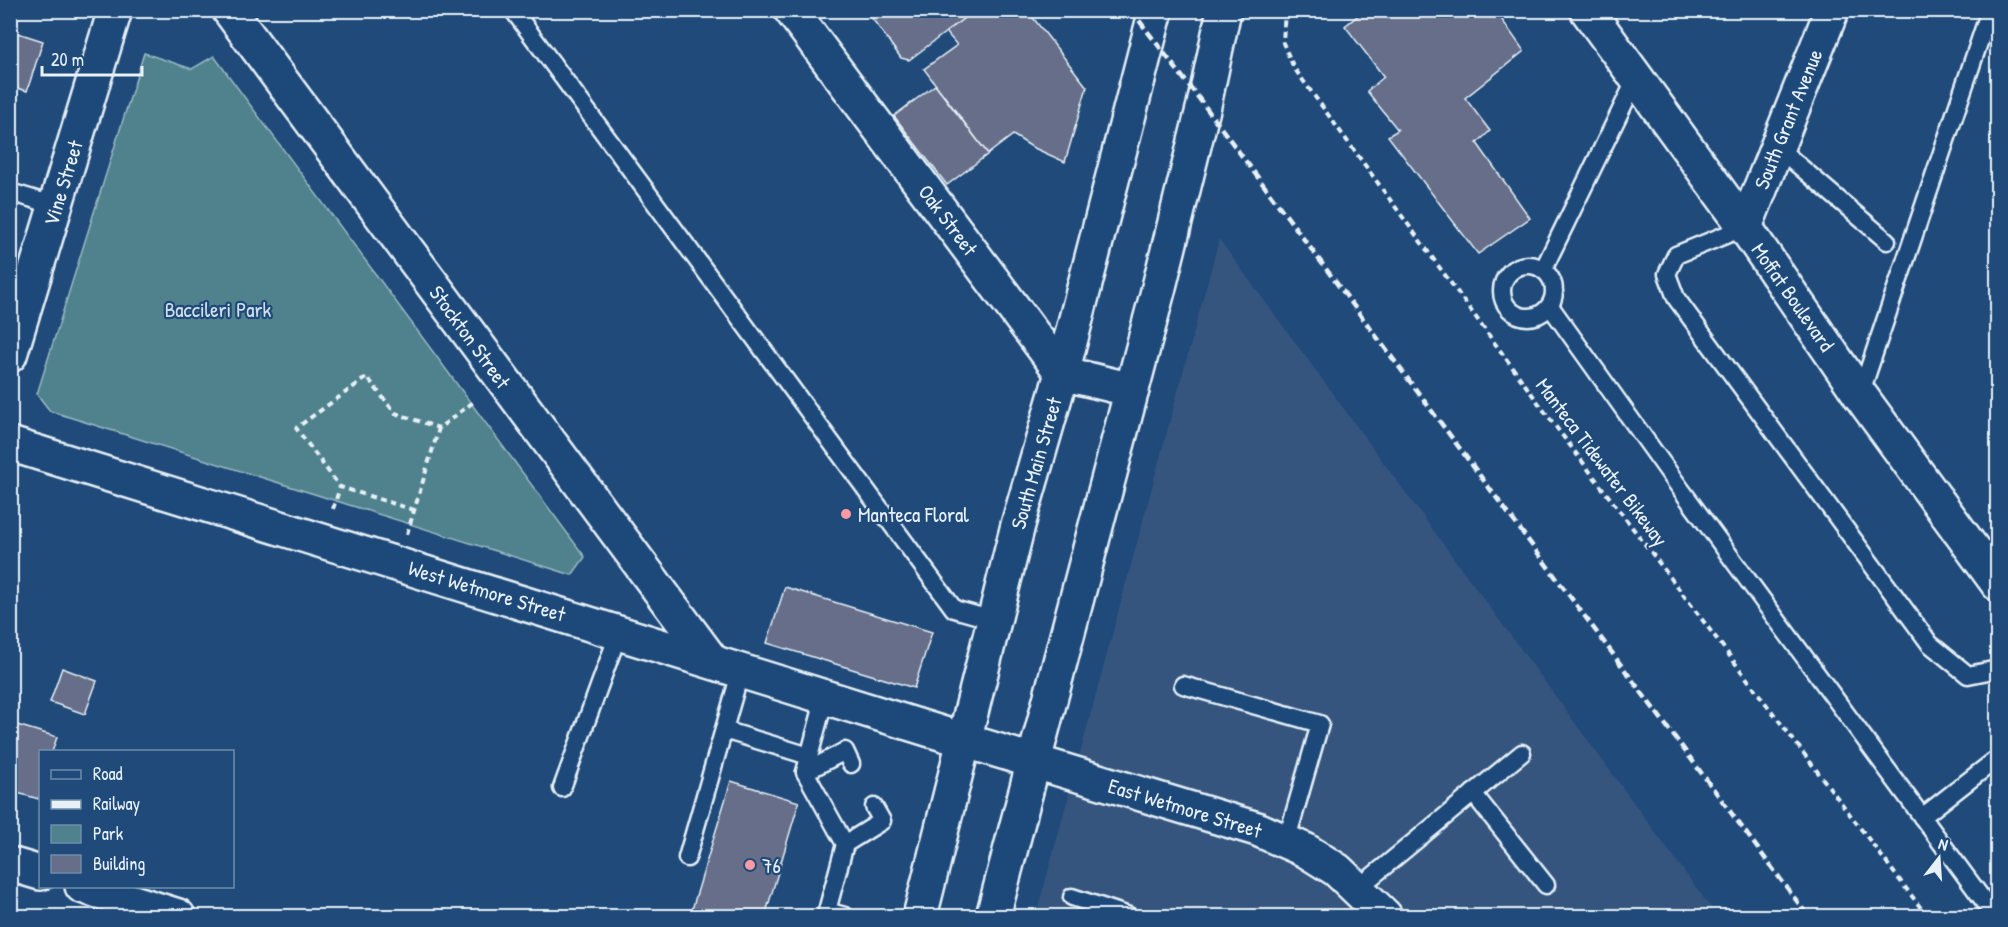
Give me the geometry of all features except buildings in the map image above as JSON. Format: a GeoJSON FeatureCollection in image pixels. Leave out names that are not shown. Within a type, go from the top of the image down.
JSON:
{"type":"FeatureCollection","features":[{"type":"Feature","properties":{"kind":"street","name":"Vine Street"},"geometry":{"type":"LineString","coordinates":[[10,355],[115,10]]}},
{"type":"Feature","properties":{"kind":"street","name":"Stockton Street"},"geometry":{"type":"LineString","coordinates":[[230,10],[502,380],[727,666]]}},
{"type":"Feature","properties":{"kind":"street","name":"Oak Street"},"geometry":{"type":"LineString","coordinates":[[791,10],[1062,373]]}},
{"type":"Feature","properties":{"kind":"street","name":"South Main Street"},"geometry":{"type":"LineString","coordinates":[[920,916],[993,620],[1062,373],[1156,10]]}},
{"type":"Feature","properties":{"kind":"street"},"geometry":{"type":"LineString","coordinates":[[993,916],[1132,390],[1204,105],[1224,10]]}},
{"type":"Feature","properties":{"kind":"street","name":"Moffat Boulevard"},"geometry":{"type":"LineString","coordinates":[[1587,10],[1745,227],[1860,395],[1998,584]]}},
{"type":"Feature","properties":{"kind":"street","name":"South Grant Avenue"},"geometry":{"type":"LineString","coordinates":[[1745,227],[1832,10]]}},
{"type":"Feature","properties":{"kind":"street"},"geometry":{"type":"LineString","coordinates":[[1062,373],[1132,390]]}},
{"type":"Feature","properties":{"kind":"street","name":"West Wetmore Street"},"geometry":{"type":"LineString","coordinates":[[10,444],[963,740]]}},
{"type":"Feature","properties":{"kind":"street","name":"East Wetmore Street"},"geometry":{"type":"LineString","coordinates":[[963,740],[1257,829],[1305,850],[1337,870],[1386,916]]}},
{"type":"Feature","properties":{"kind":"street"},"geometry":{"type":"LineString","coordinates":[[10,864],[39,873]]}},
{"type":"Feature","properties":{"kind":"street"},"geometry":{"type":"LineString","coordinates":[[88,888],[178,916]]}},
{"type":"Feature","properties":{"kind":"lane"},"geometry":{"type":"LineString","coordinates":[[513,10],[954,609],[993,620]]}},
{"type":"Feature","properties":{"kind":"lane"},"geometry":{"type":"LineString","coordinates":[[1860,395],[1990,10]]}},
{"type":"Feature","properties":{"kind":"lane"},"geometry":{"type":"LineString","coordinates":[[1543,270],[1637,77]]}},
{"type":"Feature","properties":{"kind":"lane"},"geometry":{"type":"LineString","coordinates":[[1777,147],[1887,241]]}},
{"type":"Feature","properties":{"kind":"lane"},"geometry":{"type":"LineString","coordinates":[[10,192],[56,206]]}},
{"type":"Feature","properties":{"kind":"lane"},"geometry":{"type":"LineString","coordinates":[[1745,227],[1676,255],[1666,274],[1676,298],[1930,644],[1968,675],[1998,667]]}},
{"type":"Feature","properties":{"kind":"lane"},"geometry":{"type":"LineString","coordinates":[[1531,265],[1543,270],[1550,277],[1554,289],[1554,298],[1550,306],[1536,316],[1527,317],[1512,311],[1503,297],[1504,281],[1515,269],[1531,265]]}},
{"type":"Feature","properties":{"kind":"lane"},"geometry":{"type":"LineString","coordinates":[[1550,306],[1680,488],[1995,916]]}},
{"type":"Feature","properties":{"kind":"lane"},"geometry":{"type":"LineString","coordinates":[[562,788],[619,632]]}},
{"type":"Feature","properties":{"kind":"lane"},"geometry":{"type":"LineString","coordinates":[[687,858],[724,730],[727,666]]}},
{"type":"Feature","properties":{"kind":"lane"},"geometry":{"type":"LineString","coordinates":[[1183,685],[1320,724],[1286,842]]}},
{"type":"Feature","properties":{"kind":"lane"},"geometry":{"type":"LineString","coordinates":[[825,697],[807,764],[845,844],[827,911],[845,916]]}},
{"type":"Feature","properties":{"kind":"lane"},"geometry":{"type":"LineString","coordinates":[[724,730],[807,764],[845,751],[851,764]]}},
{"type":"Feature","properties":{"kind":"lane"},"geometry":{"type":"LineString","coordinates":[[1357,889],[1522,753]]}},
{"type":"Feature","properties":{"kind":"lane"},"geometry":{"type":"LineString","coordinates":[[1922,817],[1994,761],[1998,765]]}},
{"type":"Feature","properties":{"kind":"lane"},"geometry":{"type":"LineString","coordinates":[[1473,793],[1546,885]]}},
{"type":"Feature","properties":{"kind":"lane"},"geometry":{"type":"LineString","coordinates":[[845,844],[882,821],[874,807]]}},
{"type":"Feature","properties":{"kind":"lane"},"geometry":{"type":"LineString","coordinates":[[1072,897],[1129,916]]}},
{"type":"Feature","properties":{"kind":"path","name":"Manteca Tidewater Bikeway"},"geometry":{"type":"LineString","coordinates":[[1285,10],[1283,43],[1294,68],[1553,423],[1927,916]]}},
{"type":"Feature","properties":{"kind":"path"},"geometry":{"type":"LineString","coordinates":[[414,510],[340,487],[296,428],[367,377],[395,413],[439,428]]}},
{"type":"Feature","properties":{"kind":"path"},"geometry":{"type":"LineString","coordinates":[[398,564],[439,428],[502,380]]}},
{"type":"Feature","properties":{"kind":"shaded area"},"geometry":{"type":"Polygon","coordinates":[[[1219,239],[1717,916],[1036,916],[1219,239]]]}},
{"type":"Feature","properties":{"kind":"green space","name":"Baccileri Park"},"geometry":{"type":"Polygon","coordinates":[[[144,53],[192,69],[214,56],[585,557],[572,575],[50,411],[37,394],[144,53]]]}},
{"type":"Feature","properties":{"kind":"railway"},"geometry":{"type":"LineString","coordinates":[[1131,10],[1808,916]]}},
{"type":"Feature","properties":{"kind":"place","name":"Manteca Floral"},"geometry":{"type":"Point","coordinates":[846,514]}},
{"type":"Feature","properties":{"kind":"place","name":"76"},"geometry":{"type":"Point","coordinates":[750,865]}}]}
